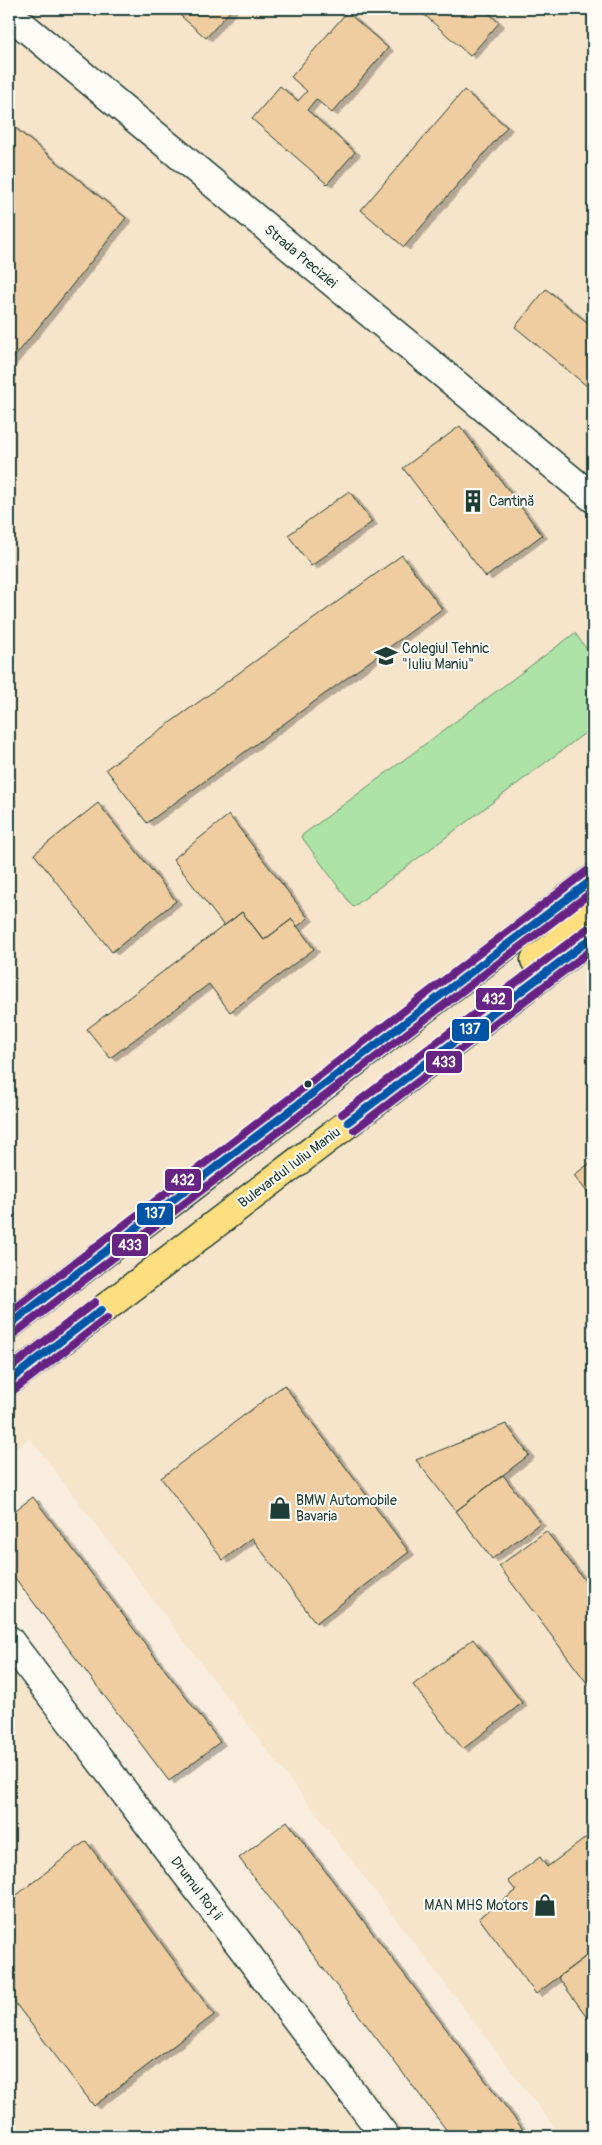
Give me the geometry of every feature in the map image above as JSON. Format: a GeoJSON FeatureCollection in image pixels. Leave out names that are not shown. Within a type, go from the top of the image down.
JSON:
{"type":"FeatureCollection","features":[{"type":"Feature","properties":{"kind":"main road"},"geometry":{"type":"LineString","coordinates":[[9,1325],[593,879]]}},
{"type":"Feature","properties":{"kind":"main road"},"geometry":{"type":"LineString","coordinates":[[446,1049],[475,1009],[502,985],[555,946],[574,923],[575,912],[566,899]]}},
{"type":"Feature","properties":{"kind":"main road","name":"Bulevardul Iuliu Maniu"},"geometry":{"type":"LineString","coordinates":[[9,1381],[593,937]]}},
{"type":"Feature","properties":{"kind":"street","name":"Strada Preciziei"},"geometry":{"type":"LineString","coordinates":[[9,14],[593,498]]}},
{"type":"Feature","properties":{"kind":"street","name":"Drumul Roții"},"geometry":{"type":"LineString","coordinates":[[9,1640],[385,2136]]}},
{"type":"Feature","properties":{"kind":"shaded area"},"geometry":{"type":"Polygon","coordinates":[[[9,9],[593,9],[593,2136],[561,2136],[30,1438],[9,1454],[9,9]]]}},
{"type":"Feature","properties":{"kind":"shaded area"},"geometry":{"type":"Polygon","coordinates":[[[9,1616],[408,2136],[9,2136],[9,1616]]]}},
{"type":"Feature","properties":{"kind":"green space"},"geometry":{"type":"Polygon","coordinates":[[[575,633],[593,658],[593,727],[353,907],[301,836],[575,633]]]}},
{"type":"Feature","properties":{"kind":"building"},"geometry":{"type":"Polygon","coordinates":[[[173,9],[232,9],[206,38],[173,9]]]}},
{"type":"Feature","properties":{"kind":"building"},"geometry":{"type":"Polygon","coordinates":[[[418,9],[484,9],[499,23],[470,56],[418,9]]]}},
{"type":"Feature","properties":{"kind":"building"},"geometry":{"type":"Polygon","coordinates":[[[347,12],[388,48],[332,113],[316,99],[307,110],[355,152],[327,184],[252,119],[280,86],[298,101],[307,91],[291,77],[347,12]]]}},
{"type":"Feature","properties":{"kind":"building"},"geometry":{"type":"Polygon","coordinates":[[[464,90],[507,127],[404,247],[361,210],[464,90]]]}},
{"type":"Feature","properties":{"kind":"building"},"geometry":{"type":"Polygon","coordinates":[[[9,123],[126,218],[9,364],[9,123]]]}},
{"type":"Feature","properties":{"kind":"building"},"geometry":{"type":"Polygon","coordinates":[[[546,289],[593,327],[593,391],[515,327],[546,289]]]}},
{"type":"Feature","properties":{"kind":"building","name":"Cantină"},"geometry":{"type":"Polygon","coordinates":[[[460,426],[542,535],[486,577],[403,468],[460,426]]]}},
{"type":"Feature","properties":{"kind":"building"},"geometry":{"type":"Polygon","coordinates":[[[349,491],[372,522],[311,566],[288,535],[349,491]]]}},
{"type":"Feature","properties":{"kind":"building"},"geometry":{"type":"Polygon","coordinates":[[[402,555],[442,609],[147,823],[106,769],[402,555]]]}},
{"type":"Feature","properties":{"kind":"building"},"geometry":{"type":"Polygon","coordinates":[[[98,803],[176,901],[112,952],[34,854],[98,803]]]}},
{"type":"Feature","properties":{"kind":"building"},"geometry":{"type":"Polygon","coordinates":[[[229,815],[308,918],[297,927],[292,919],[264,940],[242,912],[224,926],[173,859],[229,815]]]}},
{"type":"Feature","properties":{"kind":"building"},"geometry":{"type":"Polygon","coordinates":[[[242,912],[264,940],[292,919],[314,949],[230,1012],[209,984],[110,1058],[87,1029],[242,912]]]}},
{"type":"Feature","properties":{"kind":"building"},"geometry":{"type":"Polygon","coordinates":[[[593,1161],[593,1200],[574,1175],[593,1161]]]}},
{"type":"Feature","properties":{"kind":"building","name":"BMW Automobile Bavaria"},"geometry":{"type":"Polygon","coordinates":[[[284,1385],[409,1552],[316,1623],[252,1538],[223,1560],[161,1478],[284,1385]]]}},
{"type":"Feature","properties":{"kind":"building"},"geometry":{"type":"Polygon","coordinates":[[[506,1424],[529,1455],[456,1511],[416,1460],[506,1424]]]}},
{"type":"Feature","properties":{"kind":"building"},"geometry":{"type":"Polygon","coordinates":[[[503,1475],[540,1523],[492,1559],[456,1511],[503,1475]]]}},
{"type":"Feature","properties":{"kind":"building"},"geometry":{"type":"Polygon","coordinates":[[[33,1497],[220,1742],[169,1781],[9,1570],[9,1515],[33,1497]]]}},
{"type":"Feature","properties":{"kind":"building"},"geometry":{"type":"Polygon","coordinates":[[[546,1531],[593,1591],[593,1691],[499,1566],[546,1531]]]}},
{"type":"Feature","properties":{"kind":"building"},"geometry":{"type":"Polygon","coordinates":[[[473,1639],[522,1703],[463,1749],[413,1685],[473,1639]]]}},
{"type":"Feature","properties":{"kind":"building"},"geometry":{"type":"Polygon","coordinates":[[[287,1821],[528,2136],[451,2136],[239,1858],[287,1821]]]}},
{"type":"Feature","properties":{"kind":"building","name":"MAN MHS Motors"},"geometry":{"type":"Polygon","coordinates":[[[591,1834],[593,1837],[593,1951],[536,1994],[479,1918],[516,1891],[508,1881],[540,1857],[547,1867],[591,1834]]]}},
{"type":"Feature","properties":{"kind":"building"},"geometry":{"type":"Polygon","coordinates":[[[86,1841],[214,2015],[94,2106],[9,1995],[9,1901],[86,1841]]]}},
{"type":"Feature","properties":{"kind":"building"},"geometry":{"type":"Polygon","coordinates":[[[593,1951],[593,2025],[558,1977],[593,1951]]]}},
{"type":"Feature","properties":{"kind":"transit line","name":"432"},"geometry":{"type":"LineString","coordinates":[[9,1313],[587,871]]}},
{"type":"Feature","properties":{"kind":"transit line","name":"137"},"geometry":{"type":"LineString","coordinates":[[9,1325],[593,879]]}},
{"type":"Feature","properties":{"kind":"transit line","name":"433"},"geometry":{"type":"LineString","coordinates":[[15,1333],[593,891]]}},
{"type":"Feature","properties":{"kind":"transit line","name":"432"},"geometry":{"type":"LineString","coordinates":[[342,1114],[587,929]]}},
{"type":"Feature","properties":{"kind":"transit line","name":"137"},"geometry":{"type":"LineString","coordinates":[[348,1122],[593,937]]}},
{"type":"Feature","properties":{"kind":"transit line","name":"433"},"geometry":{"type":"LineString","coordinates":[[354,1130],[593,949]]}},
{"type":"Feature","properties":{"kind":"transit line","name":"432"},"geometry":{"type":"LineString","coordinates":[[9,1369],[95,1302]]}},
{"type":"Feature","properties":{"kind":"transit line","name":"137"},"geometry":{"type":"LineString","coordinates":[[9,1381],[101,1310]]}},
{"type":"Feature","properties":{"kind":"transit line","name":"433"},"geometry":{"type":"LineString","coordinates":[[15,1389],[107,1318]]}},
{"type":"Feature","properties":{"kind":"place","name":"Cantină"},"geometry":{"type":"Point","coordinates":[473,501]}},
{"type":"Feature","properties":{"kind":"place","name":"Colegiul Tehnic \"Iuliu Maniu\""},"geometry":{"type":"Point","coordinates":[386,656]}},
{"type":"Feature","properties":{"kind":"place","name":"BMW Automobile Bavaria"},"geometry":{"type":"Point","coordinates":[280,1508]}},
{"type":"Feature","properties":{"kind":"place","name":"MAN MHS Motors"},"geometry":{"type":"Point","coordinates":[545,1905]}}]}
